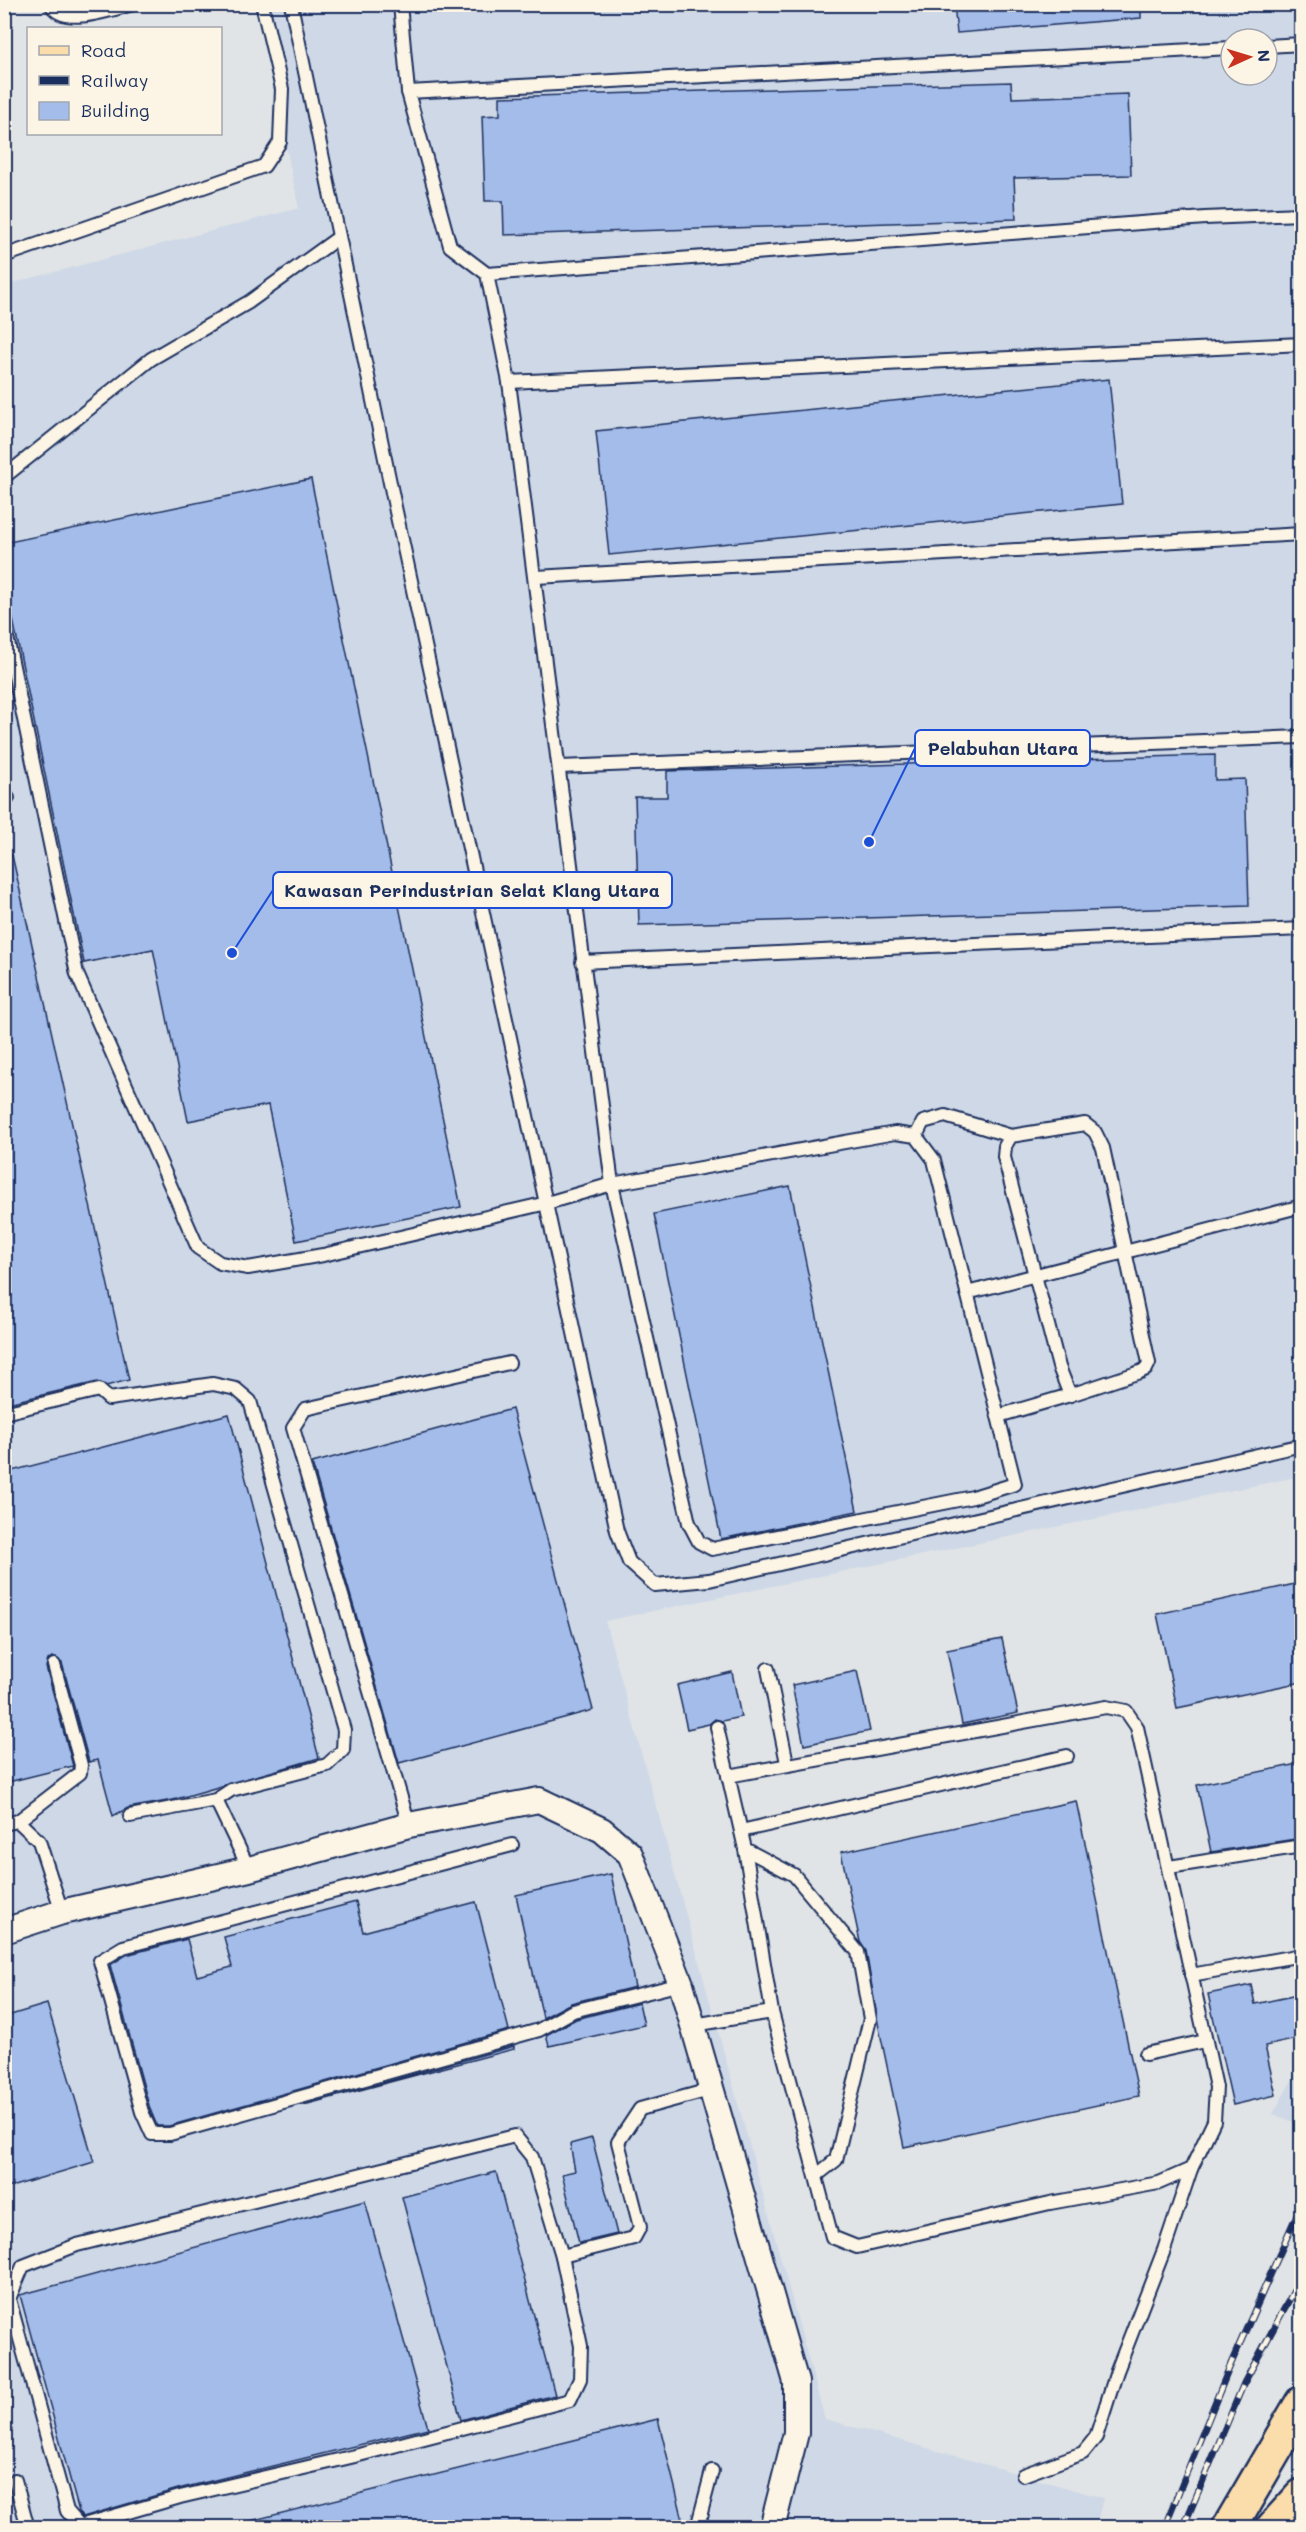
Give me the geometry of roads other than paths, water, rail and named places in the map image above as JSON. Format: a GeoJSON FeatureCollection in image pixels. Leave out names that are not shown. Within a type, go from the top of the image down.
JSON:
{"type":"FeatureCollection","features":[{"type":"Feature","properties":{"kind":"main road"},"geometry":{"type":"LineString","coordinates":[[1229,2528],[1302,2403]]}},
{"type":"Feature","properties":{"kind":"main road"},"geometry":{"type":"LineString","coordinates":[[1272,2528],[1302,2496]]}},
{"type":"Feature","properties":{"kind":"street"},"geometry":{"type":"LineString","coordinates":[[4,1931],[62,1912],[249,1869],[409,1825],[539,1800],[602,1830],[630,1854],[681,1984],[714,2089],[796,2382],[796,2433],[772,2528]]}},
{"type":"Feature","properties":{"kind":"lane"},"geometry":{"type":"LineString","coordinates":[[51,4],[54,11],[64,16],[89,15],[133,4]]}},
{"type":"Feature","properties":{"kind":"lane"},"geometry":{"type":"LineString","coordinates":[[4,256],[264,166],[280,142],[282,89],[262,4]]}},
{"type":"Feature","properties":{"kind":"lane"},"geometry":{"type":"LineString","coordinates":[[291,4],[395,507],[617,1531],[629,1562],[655,1585],[709,1580],[1302,1445]]}},
{"type":"Feature","properties":{"kind":"lane"},"geometry":{"type":"LineString","coordinates":[[400,4],[408,92],[450,246],[488,274],[1205,218],[1302,214]]}},
{"type":"Feature","properties":{"kind":"lane"},"geometry":{"type":"LineString","coordinates":[[1279,45],[1302,44]]}},
{"type":"Feature","properties":{"kind":"lane"},"geometry":{"type":"LineString","coordinates":[[408,92],[1219,49]]}},
{"type":"Feature","properties":{"kind":"lane"},"geometry":{"type":"LineString","coordinates":[[4,477],[151,359],[249,302],[339,237]]}},
{"type":"Feature","properties":{"kind":"lane"},"geometry":{"type":"LineString","coordinates":[[4,623],[77,974],[198,1248],[220,1263],[248,1268],[323,1256],[547,1203],[612,1184],[895,1132],[916,1136],[934,1160],[1015,1484],[973,1497],[711,1549],[699,1542],[689,1523],[612,1184],[582,962],[536,577],[509,382],[488,274]]}},
{"type":"Feature","properties":{"kind":"lane"},"geometry":{"type":"LineString","coordinates":[[509,382],[1302,345]]}},
{"type":"Feature","properties":{"kind":"lane"},"geometry":{"type":"LineString","coordinates":[[536,577],[1302,534]]}},
{"type":"Feature","properties":{"kind":"lane"},"geometry":{"type":"LineString","coordinates":[[560,767],[1302,737]]}},
{"type":"Feature","properties":{"kind":"lane"},"geometry":{"type":"LineString","coordinates":[[582,962],[1302,929]]}},
{"type":"Feature","properties":{"kind":"lane"},"geometry":{"type":"LineString","coordinates":[[916,1136],[923,1122],[945,1116],[1011,1136],[1085,1124],[1095,1132],[1103,1148],[1149,1363],[1146,1369],[1140,1372],[998,1416]]}},
{"type":"Feature","properties":{"kind":"lane"},"geometry":{"type":"LineString","coordinates":[[1011,1136],[1005,1146],[1004,1157],[1059,1367],[1070,1395]]}},
{"type":"Feature","properties":{"kind":"lane"},"geometry":{"type":"LineString","coordinates":[[967,1293],[1127,1254],[1302,1206]]}},
{"type":"Feature","properties":{"kind":"lane"},"geometry":{"type":"LineString","coordinates":[[409,1825],[293,1428],[305,1409],[508,1363]]}},
{"type":"Feature","properties":{"kind":"lane"},"geometry":{"type":"LineString","coordinates":[[4,1413],[99,1390],[109,1399],[213,1383],[236,1389],[250,1401],[344,1730],[344,1750],[327,1765],[231,1790],[216,1800],[130,1816]]}},
{"type":"Feature","properties":{"kind":"lane"},"geometry":{"type":"LineString","coordinates":[[4,1824],[18,1821],[80,1773],[81,1765],[54,1665]]}},
{"type":"Feature","properties":{"kind":"lane"},"geometry":{"type":"LineString","coordinates":[[768,1669],[788,1763]]}},
{"type":"Feature","properties":{"kind":"lane"},"geometry":{"type":"LineString","coordinates":[[729,1776],[788,1763],[1106,1707],[1126,1711],[1137,1727],[1216,2087],[1214,2121],[1191,2169],[1164,2250],[1117,2371],[1096,2437],[1083,2453],[1023,2475]]}},
{"type":"Feature","properties":{"kind":"lane"},"geometry":{"type":"LineString","coordinates":[[717,1726],[746,1849],[772,2012],[832,2237],[857,2247],[1050,2203],[1159,2183],[1191,2169]]}},
{"type":"Feature","properties":{"kind":"lane"},"geometry":{"type":"LineString","coordinates":[[741,1832],[1068,1755]]}},
{"type":"Feature","properties":{"kind":"lane"},"geometry":{"type":"LineString","coordinates":[[216,1800],[249,1869]]}},
{"type":"Feature","properties":{"kind":"lane"},"geometry":{"type":"LineString","coordinates":[[18,1821],[39,1841],[62,1912]]}},
{"type":"Feature","properties":{"kind":"lane"},"geometry":{"type":"LineString","coordinates":[[512,1845],[123,1947],[100,1961],[142,2112],[152,2133],[170,2134],[539,2030],[573,2011],[681,1984]]}},
{"type":"Feature","properties":{"kind":"lane"},"geometry":{"type":"LineString","coordinates":[[1169,1867],[1302,1846]]}},
{"type":"Feature","properties":{"kind":"lane"},"geometry":{"type":"LineString","coordinates":[[746,1849],[794,1875],[858,1952],[870,2019],[836,2160],[817,2175]]}},
{"type":"Feature","properties":{"kind":"lane"},"geometry":{"type":"LineString","coordinates":[[1191,1975],[1302,1955]]}},
{"type":"Feature","properties":{"kind":"lane"},"geometry":{"type":"LineString","coordinates":[[694,2025],[772,2012]]}},
{"type":"Feature","properties":{"kind":"lane"},"geometry":{"type":"LineString","coordinates":[[1146,2054],[1205,2041]]}},
{"type":"Feature","properties":{"kind":"lane"},"geometry":{"type":"LineString","coordinates":[[562,2256],[634,2238],[640,2227],[618,2142],[640,2109],[714,2089]]}},
{"type":"Feature","properties":{"kind":"lane"},"geometry":{"type":"LineString","coordinates":[[515,2136],[532,2157],[562,2256],[581,2346],[580,2379],[570,2400],[356,2456],[180,2497],[80,2526],[67,2511],[9,2299],[23,2266],[77,2245],[515,2136]]}},
{"type":"Feature","properties":{"kind":"lane"},"geometry":{"type":"LineString","coordinates":[[697,2528],[712,2471]]}},
{"type":"Feature","properties":{"kind":"lane"},"geometry":{"type":"LineString","coordinates":[[15,2480],[28,2528]]}},
{"type":"Feature","properties":{"kind":"railway"},"geometry":{"type":"LineString","coordinates":[[1164,2528],[1230,2366],[1302,2203]]}},
{"type":"Feature","properties":{"kind":"railway"},"geometry":{"type":"LineString","coordinates":[[1183,2528],[1244,2383],[1302,2276]]}},
{"type":"Feature","properties":{"kind":"place","name":"Pelabuhan Utara"},"geometry":{"type":"Point","coordinates":[869,842]}},
{"type":"Feature","properties":{"kind":"place","name":"Kawasan Perindustrian Selat Klang Utara"},"geometry":{"type":"Point","coordinates":[232,953]}}]}
